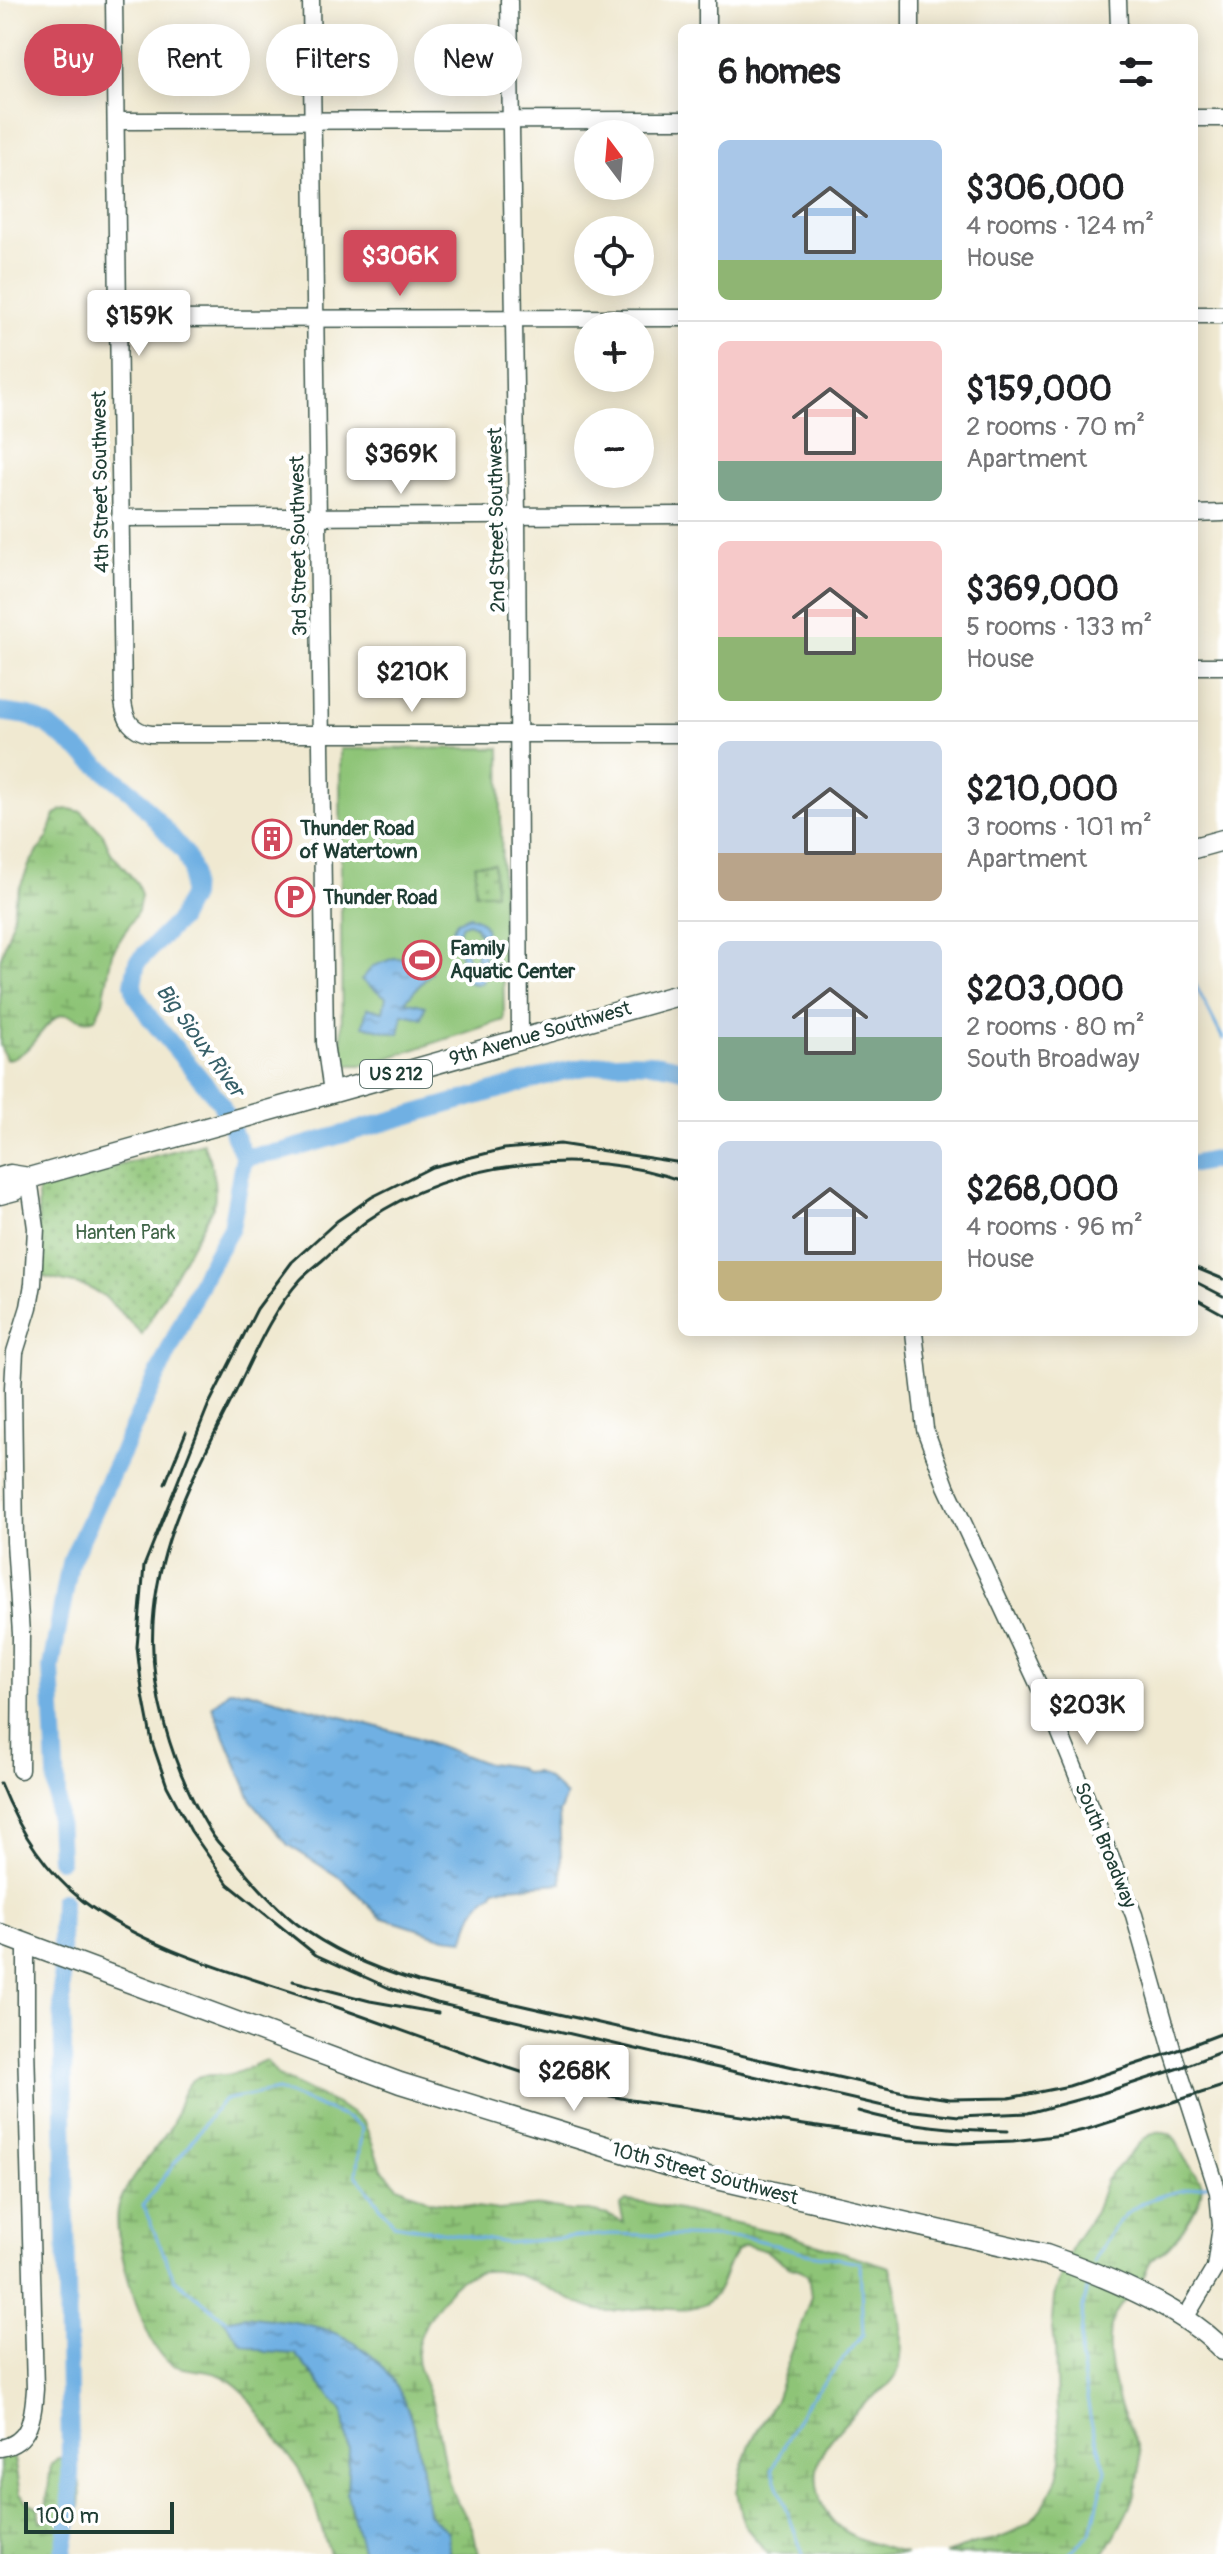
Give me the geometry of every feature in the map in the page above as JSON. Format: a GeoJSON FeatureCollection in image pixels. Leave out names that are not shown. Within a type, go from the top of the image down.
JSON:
{"type":"FeatureCollection","features":[{"type":"Feature","properties":{"kind":"main road"},"geometry":{"type":"LineString","coordinates":[[1198,847],[1223,840]]}},
{"type":"Feature","properties":{"kind":"main road","name":"9th Avenue Southwest"},"geometry":{"type":"LineString","coordinates":[[0,1194],[15,1190],[29,1178],[678,995]]}},
{"type":"Feature","properties":{"kind":"main road","name":"9th Avenue Southwest"},"geometry":{"type":"LineString","coordinates":[[0,1178],[10,1175],[29,1178]]}},
{"type":"Feature","properties":{"kind":"main road","name":"10th Street Southwest"},"geometry":{"type":"LineString","coordinates":[[0,1934],[400,2083],[677,2168],[1046,2255],[1107,2278],[1184,2320]]}},
{"type":"Feature","properties":{"kind":"main road"},"geometry":{"type":"LineString","coordinates":[[1184,2320],[1223,2350]]}},
{"type":"Feature","properties":{"kind":"street","name":"4th Street Southwest"},"geometry":{"type":"LineString","coordinates":[[114,0],[123,701],[129,723],[139,732],[151,734],[321,734]]}},
{"type":"Feature","properties":{"kind":"street","name":"3rd Street Southwest"},"geometry":{"type":"LineString","coordinates":[[311,0],[325,1043],[332,1092]]}},
{"type":"Feature","properties":{"kind":"street","name":"2nd Street Southwest"},"geometry":{"type":"LineString","coordinates":[[509,0],[517,516],[520,1039]]}},
{"type":"Feature","properties":{"kind":"street"},"geometry":{"type":"LineString","coordinates":[[707,0],[707,24]]}},
{"type":"Feature","properties":{"kind":"street"},"geometry":{"type":"LineString","coordinates":[[911,0],[911,24]]}},
{"type":"Feature","properties":{"kind":"street"},"geometry":{"type":"LineString","coordinates":[[1118,0],[1119,24]]}},
{"type":"Feature","properties":{"kind":"street"},"geometry":{"type":"LineString","coordinates":[[1198,118],[1223,118]]}},
{"type":"Feature","properties":{"kind":"street"},"geometry":{"type":"LineString","coordinates":[[116,121],[678,120]]}},
{"type":"Feature","properties":{"kind":"street"},"geometry":{"type":"LineString","coordinates":[[1198,315],[1223,315]]}},
{"type":"Feature","properties":{"kind":"street"},"geometry":{"type":"LineString","coordinates":[[119,319],[678,318]]}},
{"type":"Feature","properties":{"kind":"street"},"geometry":{"type":"LineString","coordinates":[[1198,514],[1223,513]]}},
{"type":"Feature","properties":{"kind":"street"},"geometry":{"type":"LineString","coordinates":[[120,518],[678,515]]}},
{"type":"Feature","properties":{"kind":"street"},"geometry":{"type":"LineString","coordinates":[[1198,666],[1223,666]]}},
{"type":"Feature","properties":{"kind":"street"},"geometry":{"type":"LineString","coordinates":[[321,734],[678,734]]}},
{"type":"Feature","properties":{"kind":"street"},"geometry":{"type":"LineString","coordinates":[[20,1770],[21,1634],[15,1542],[13,1388],[15,1352],[33,1284],[36,1228],[29,1178]]}},
{"type":"Feature","properties":{"kind":"street","name":"South Broadway"},"geometry":{"type":"LineString","coordinates":[[914,1336],[925,1429],[946,1486],[1053,1716],[1134,1915],[1215,2184],[1221,2226],[1215,2268],[1184,2320]]}},
{"type":"Feature","properties":{"kind":"street"},"geometry":{"type":"LineString","coordinates":[[0,2448],[11,2447],[26,2434],[35,2389],[26,1944]]}},
{"type":"Feature","properties":{"kind":"green space","name":"Family Aquatic Center"},"geometry":{"type":"Polygon","coordinates":[[[500,748],[504,1020],[367,1065],[342,1065],[340,749],[500,748]]]}},
{"type":"Feature","properties":{"kind":"green space"},"geometry":{"type":"Polygon","coordinates":[[[69,809],[82,812],[103,834],[111,853],[137,883],[141,895],[138,911],[112,953],[103,1002],[95,1019],[59,1016],[22,1053],[6,1059],[0,1045],[0,960],[12,923],[15,899],[30,863],[48,837],[55,815],[69,809]]]}},
{"type":"Feature","properties":{"kind":"green space"},"geometry":{"type":"Polygon","coordinates":[[[475,864],[494,864],[495,893],[475,893],[475,864]]]}},
{"type":"Feature","properties":{"kind":"green space","name":"Hanten Park"},"geometry":{"type":"Polygon","coordinates":[[[203,1143],[213,1173],[214,1205],[142,1334],[104,1296],[87,1287],[39,1276],[38,1187],[203,1143]]]}},
{"type":"Feature","properties":{"kind":"green space"},"geometry":{"type":"Polygon","coordinates":[[[266,2060],[278,2076],[341,2106],[364,2122],[381,2168],[398,2186],[430,2201],[499,2210],[542,2206],[589,2211],[624,2223],[620,2206],[626,2201],[643,2202],[780,2233],[890,2267],[902,2333],[898,2371],[891,2382],[858,2410],[830,2441],[819,2463],[817,2486],[824,2508],[848,2533],[906,2554],[768,2554],[744,2525],[737,2492],[741,2471],[750,2444],[775,2400],[811,2296],[808,2276],[801,2270],[788,2266],[766,2251],[746,2245],[731,2258],[713,2298],[690,2309],[596,2310],[530,2280],[500,2271],[482,2271],[459,2281],[427,2322],[420,2337],[417,2359],[434,2410],[449,2483],[471,2525],[479,2554],[329,2554],[312,2495],[299,2470],[245,2393],[224,2377],[179,2367],[159,2353],[128,2279],[118,2234],[117,2216],[125,2191],[171,2126],[186,2087],[204,2075],[228,2075],[266,2060]]]}},
{"type":"Feature","properties":{"kind":"green space"},"geometry":{"type":"Polygon","coordinates":[[[1156,2132],[1172,2135],[1200,2179],[1202,2189],[1186,2225],[1169,2246],[1151,2261],[1111,2326],[1109,2359],[1113,2381],[1138,2447],[1140,2464],[1133,2499],[1122,2522],[1104,2554],[945,2554],[995,2540],[1030,2522],[1044,2505],[1058,2477],[1062,2459],[1052,2321],[1054,2297],[1074,2243],[1095,2212],[1106,2180],[1145,2138],[1156,2132]]]}},
{"type":"Feature","properties":{"kind":"green space"},"geometry":{"type":"Polygon","coordinates":[[[6,2454],[14,2459],[20,2494],[38,2507],[42,2522],[45,2519],[51,2464],[58,2458],[65,2458],[74,2468],[81,2491],[80,2504],[67,2554],[0,2554],[0,2456],[6,2454]]]}},
{"type":"Feature","properties":{"kind":"water"},"geometry":{"type":"Polygon","coordinates":[[[469,916],[481,921],[486,929],[485,975],[480,984],[464,980],[460,953],[451,939],[457,921],[469,916]],[[468,923],[461,926],[458,936],[467,954],[468,973],[473,976],[480,971],[476,955],[480,936],[475,926],[468,923]]]}},
{"type":"Feature","properties":{"kind":"water"},"geometry":{"type":"Polygon","coordinates":[[[394,958],[415,961],[432,972],[405,1001],[425,1006],[422,1018],[403,1014],[399,1034],[363,1026],[367,1008],[383,1011],[386,997],[361,980],[373,966],[394,958]]]}},
{"type":"Feature","properties":{"kind":"water"},"geometry":{"type":"Polygon","coordinates":[[[230,1690],[247,1691],[415,1737],[482,1762],[516,1767],[525,1773],[536,1772],[566,1796],[559,1813],[562,1883],[495,1888],[477,1908],[464,1940],[445,1938],[380,1917],[345,1881],[288,1845],[252,1801],[212,1706],[230,1690]]]}},
{"type":"Feature","properties":{"kind":"water"},"geometry":{"type":"Polygon","coordinates":[[[245,2316],[299,2323],[330,2331],[358,2345],[379,2362],[395,2383],[406,2406],[420,2458],[428,2514],[448,2532],[449,2554],[363,2554],[347,2494],[349,2451],[343,2411],[295,2354],[265,2352],[242,2344],[224,2320],[245,2316]]]}},
{"type":"Feature","properties":{"kind":"waterway","name":"Big Sioux River"},"geometry":{"type":"LineString","coordinates":[[0,712],[29,716],[47,725],[133,793],[185,853],[192,871],[191,896],[179,920],[137,962],[133,984],[135,994],[150,1018],[220,1102],[244,1157]]}},
{"type":"Feature","properties":{"kind":"waterway"},"geometry":{"type":"LineString","coordinates":[[1198,990],[1223,1039]]}},
{"type":"Feature","properties":{"kind":"waterway","name":"Big Sioux River"},"geometry":{"type":"LineString","coordinates":[[244,1157],[281,1152],[560,1072],[636,1062],[678,1068]]}},
{"type":"Feature","properties":{"kind":"waterway"},"geometry":{"type":"LineString","coordinates":[[60,1859],[51,1667],[70,1563],[205,1273],[231,1228],[244,1157]]}},
{"type":"Feature","properties":{"kind":"waterway","name":"Big Sioux River"},"geometry":{"type":"LineString","coordinates":[[1198,1163],[1223,1158]]}},
{"type":"Feature","properties":{"kind":"waterway"},"geometry":{"type":"LineString","coordinates":[[62,1901],[71,2511],[63,2554]]}},
{"type":"Feature","properties":{"kind":"waterway"},"geometry":{"type":"LineString","coordinates":[[227,2321],[174,2278],[143,2205],[223,2100],[278,2090],[362,2127],[356,2174],[394,2224],[507,2243],[611,2234],[749,2238],[810,2254],[860,2262],[863,2335],[803,2408],[772,2469],[803,2554]]}},
{"type":"Feature","properties":{"kind":"waterway"},"geometry":{"type":"LineString","coordinates":[[1094,2263],[1111,2233],[1130,2211],[1151,2199],[1209,2184]]}},
{"type":"Feature","properties":{"kind":"waterway"},"geometry":{"type":"LineString","coordinates":[[1068,2554],[1091,2533],[1106,2470],[1091,2422],[1080,2356],[1083,2307],[1090,2278]]}},
{"type":"Feature","properties":{"kind":"railway"},"geometry":{"type":"LineString","coordinates":[[678,1162],[560,1144],[504,1149],[432,1167],[372,1197],[337,1221],[292,1262],[257,1309],[208,1406],[144,1566],[137,1647],[142,1690],[152,1742],[167,1786],[191,1831],[228,1884],[316,1955],[389,1988],[437,2003],[896,2109],[959,2116],[1028,2113],[1103,2093],[1223,2051]]}},
{"type":"Feature","properties":{"kind":"railway"},"geometry":{"type":"LineString","coordinates":[[678,1180],[644,1170],[562,1162],[479,1172],[402,1200],[368,1220],[289,1293],[260,1341],[192,1480],[164,1557],[154,1611],[154,1668],[165,1725],[184,1780],[212,1835],[264,1894],[297,1924],[355,1959],[386,1971],[418,1982],[908,2093],[950,2099],[1009,2098],[1069,2086],[1223,2033]]}},
{"type":"Feature","properties":{"kind":"railway"},"geometry":{"type":"LineString","coordinates":[[1198,1269],[1223,1279]]}},
{"type":"Feature","properties":{"kind":"railway"},"geometry":{"type":"LineString","coordinates":[[1198,1283],[1223,1296]]}},
{"type":"Feature","properties":{"kind":"railway"},"geometry":{"type":"LineString","coordinates":[[1198,1300],[1223,1314]]}},
{"type":"Feature","properties":{"kind":"railway"},"geometry":{"type":"LineString","coordinates":[[165,1484],[186,1432]]}},
{"type":"Feature","properties":{"kind":"railway"},"geometry":{"type":"LineString","coordinates":[[0,1783],[24,1832],[56,1876],[83,1901],[137,1934],[229,1971],[575,2089],[908,2140],[962,2143],[1062,2135],[1223,2086]]}},
{"type":"Feature","properties":{"kind":"railway"},"geometry":{"type":"LineString","coordinates":[[293,1981],[370,2001],[438,2013]]}},
{"type":"Feature","properties":{"kind":"railway"},"geometry":{"type":"LineString","coordinates":[[858,2111],[933,2126],[1008,2131]]}},
{"type":"Feature","properties":{"kind":"place","name":"Thunder Road of Watertown"},"geometry":{"type":"Point","coordinates":[272,839]}},
{"type":"Feature","properties":{"kind":"place","name":"Thunder Road"},"geometry":{"type":"Point","coordinates":[295,897]}},
{"type":"Feature","properties":{"kind":"place","name":"Family Aquatic Center"},"geometry":{"type":"Point","coordinates":[422,960]}}]}
